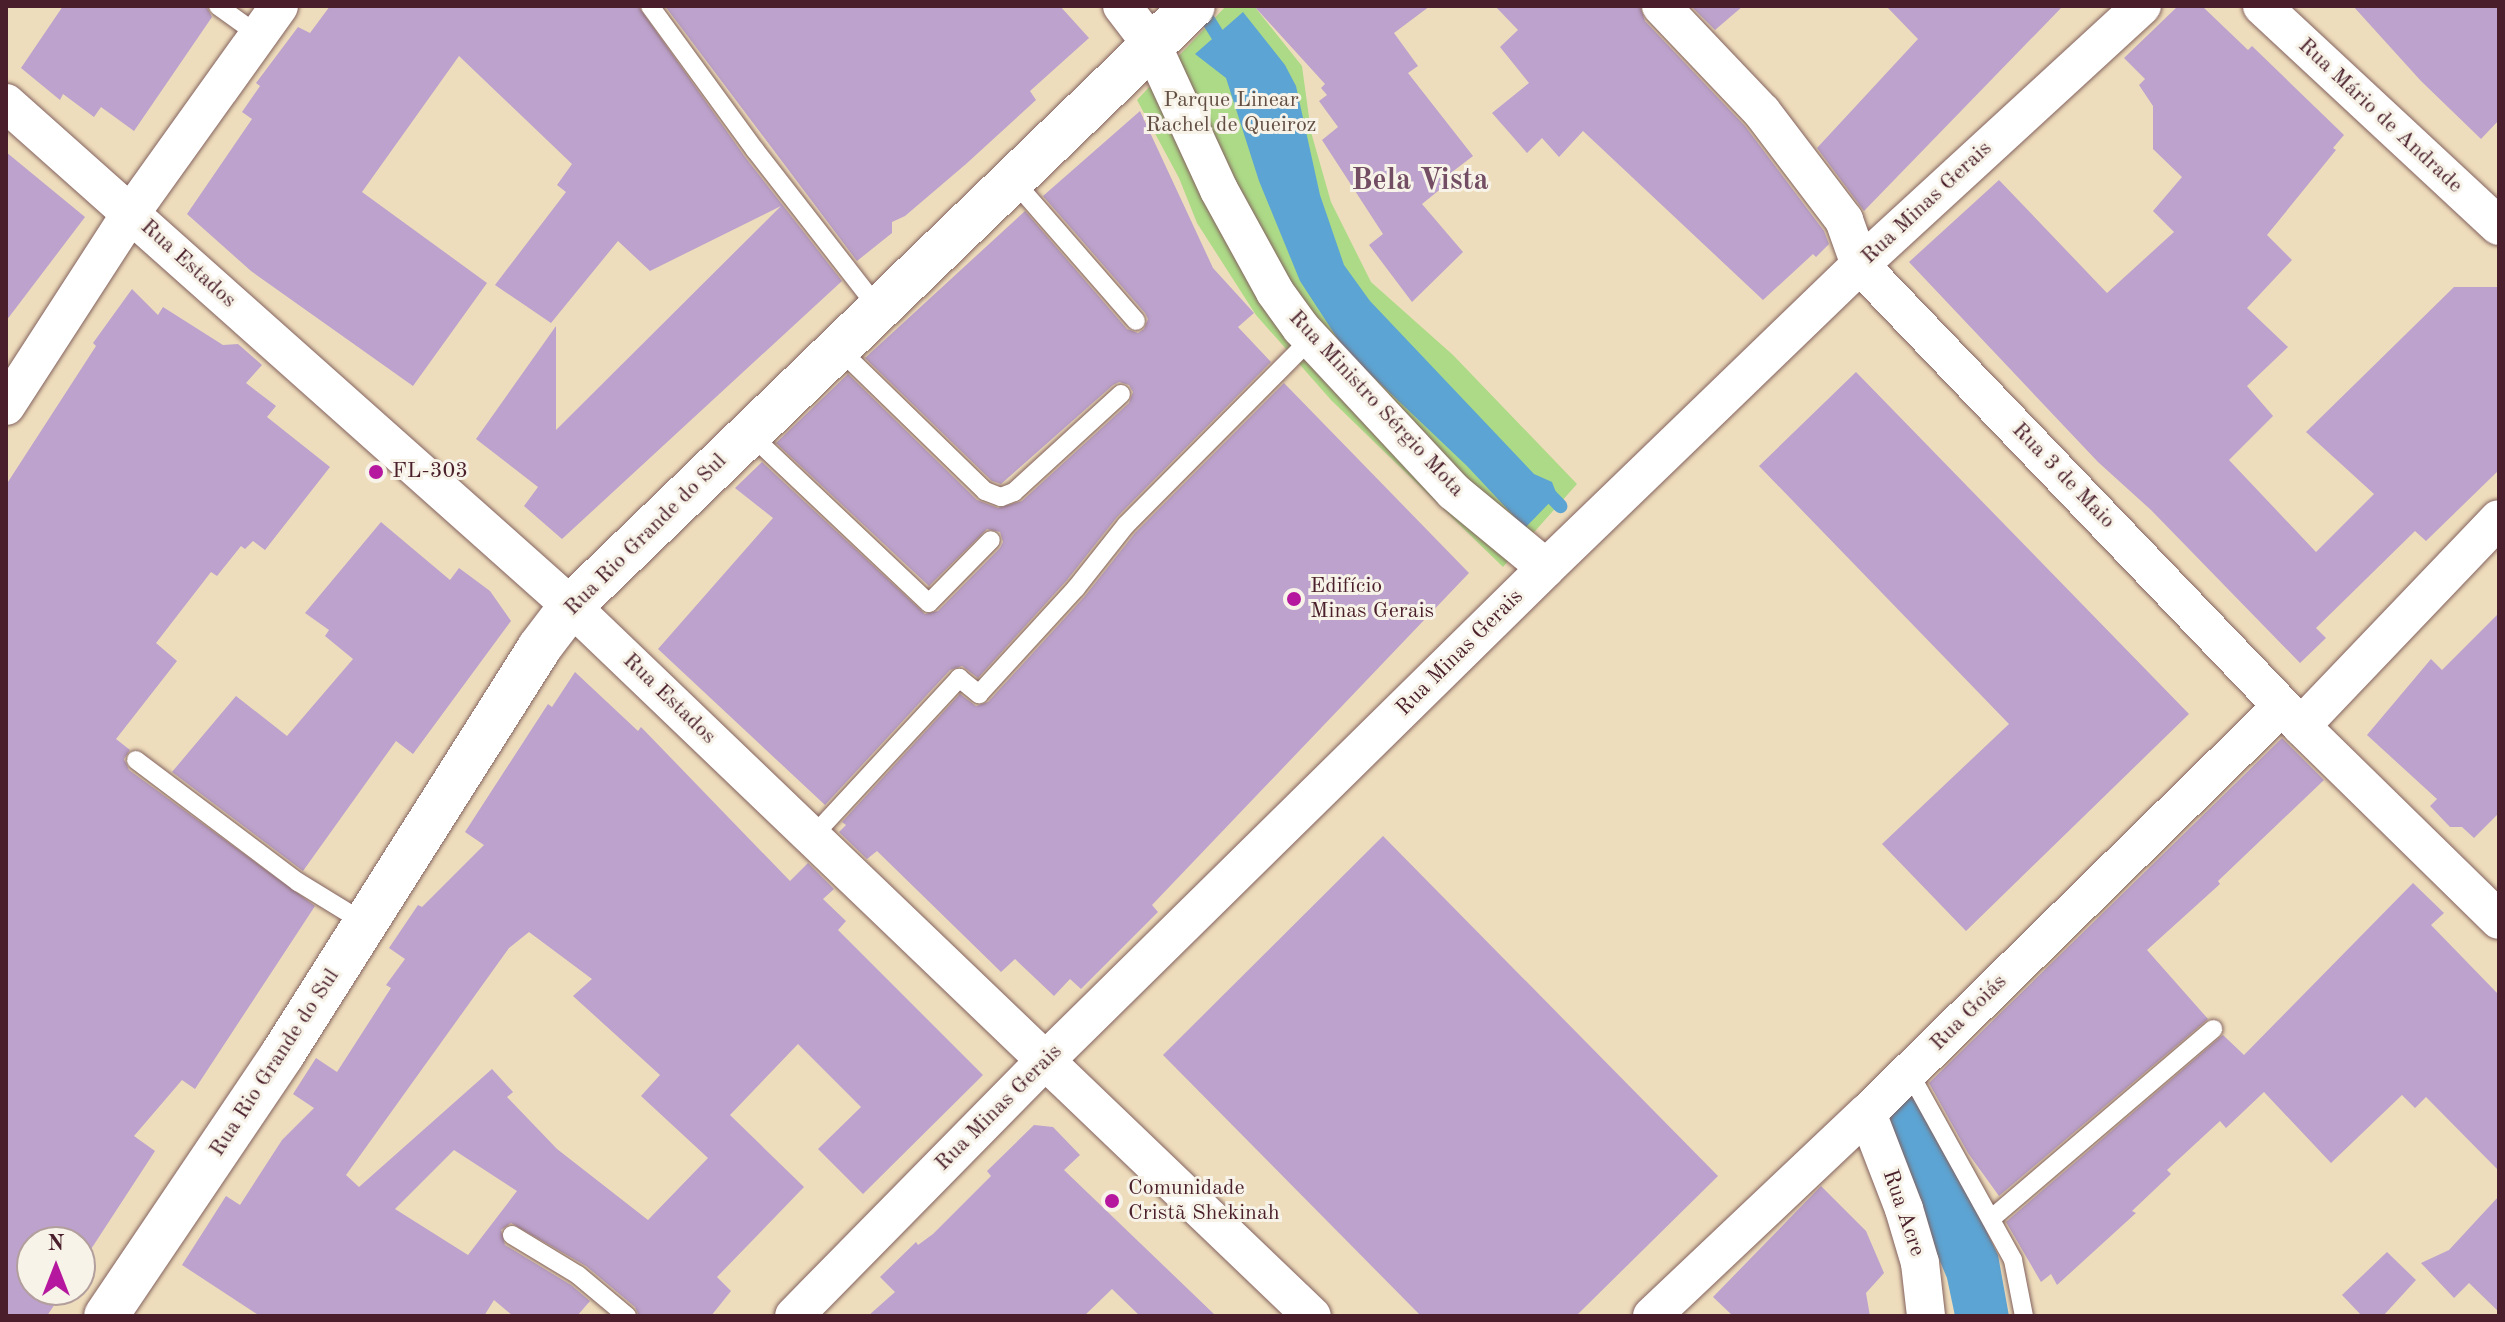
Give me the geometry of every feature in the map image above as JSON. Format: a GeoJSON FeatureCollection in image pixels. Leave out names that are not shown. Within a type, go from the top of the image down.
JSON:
{"type":"FeatureCollection","features":[{"type":"Feature","properties":{"kind":"street","name":"Rua Ministro Sérgio Mota"},"geometry":{"type":"LineString","coordinates":[[1122,6],[1155,43],[1219,190],[1275,292],[1311,339],[1454,492],[1546,568]]}},
{"type":"Feature","properties":{"kind":"street","name":"Rua Rio Grande do Sul"},"geometry":{"type":"LineString","coordinates":[[106,1316],[282,1055],[539,648],[571,606],[1193,6]]}},
{"type":"Feature","properties":{"kind":"street","name":"Rua 3 de Maio"},"geometry":{"type":"LineString","coordinates":[[1661,6],[1762,112],[1844,220],[1860,265],[2292,716],[2499,920]]}},
{"type":"Feature","properties":{"kind":"street","name":"Rua Minas Gerais"},"geometry":{"type":"LineString","coordinates":[[794,1316],[1045,1061],[1546,568],[1860,265],[2142,6]]}},
{"type":"Feature","properties":{"kind":"street","name":"Rua Mário de Andrade"},"geometry":{"type":"LineString","coordinates":[[2262,6],[2499,226]]}},
{"type":"Feature","properties":{"kind":"street"},"geometry":{"type":"LineString","coordinates":[[6,406],[131,213],[268,20]]}},
{"type":"Feature","properties":{"kind":"street","name":"Rua Estados"},"geometry":{"type":"LineString","coordinates":[[6,103],[571,606],[1312,1316]]}},
{"type":"Feature","properties":{"kind":"street","name":"Rua Goiás"},"geometry":{"type":"LineString","coordinates":[[1652,1316],[2499,519]]}},
{"type":"Feature","properties":{"kind":"street","name":"Rua Acre"},"geometry":{"type":"LineString","coordinates":[[1867,1113],[1904,1209],[1920,1263],[1926,1316]]}},
{"type":"Feature","properties":{"kind":"lane"},"geometry":{"type":"LineString","coordinates":[[218,6],[268,20]]}},
{"type":"Feature","properties":{"kind":"lane"},"geometry":{"type":"LineString","coordinates":[[650,6],[755,150],[879,309]]}},
{"type":"Feature","properties":{"kind":"lane"},"geometry":{"type":"LineString","coordinates":[[1013,180],[1136,321]]}},
{"type":"Feature","properties":{"kind":"lane"},"geometry":{"type":"LineString","coordinates":[[812,837],[959,678],[979,694],[1076,588],[1126,525],[1311,339]]}},
{"type":"Feature","properties":{"kind":"lane"},"geometry":{"type":"LineString","coordinates":[[838,348],[985,491],[1001,497],[1014,492],[1121,394]]}},
{"type":"Feature","properties":{"kind":"lane"},"geometry":{"type":"LineString","coordinates":[[750,434],[929,603],[991,540]]}},
{"type":"Feature","properties":{"kind":"lane"},"geometry":{"type":"LineString","coordinates":[[136,760],[298,882],[365,923]]}},
{"type":"Feature","properties":{"kind":"lane"},"geometry":{"type":"LineString","coordinates":[[1992,1218],[2213,1029]]}},
{"type":"Feature","properties":{"kind":"lane"},"geometry":{"type":"LineString","coordinates":[[1909,1072],[2013,1260],[2024,1316]]}},
{"type":"Feature","properties":{"kind":"lane"},"geometry":{"type":"LineString","coordinates":[[512,1235],[578,1275],[627,1316]]}},
{"type":"Feature","properties":{"kind":"green space","name":"Parque Linear Rachel de Queiroz"},"geometry":{"type":"Polygon","coordinates":[[[1226,6],[1254,6],[1302,66],[1311,132],[1331,202],[1371,282],[1453,355],[1577,484],[1503,567],[1331,400],[1256,315],[1197,223],[1179,178],[1137,100],[1226,6]]]}},
{"type":"Feature","properties":{"kind":"water"},"geometry":{"type":"Polygon","coordinates":[[[1243,12],[1285,65],[1296,86],[1320,195],[1344,265],[1370,301],[1534,474],[1552,482],[1557,495],[1525,528],[1467,466],[1345,350],[1300,281],[1259,181],[1226,78],[1195,54],[1243,12]]]}},
{"type":"Feature","properties":{"kind":"water"},"geometry":{"type":"Polygon","coordinates":[[[1915,1092],[1930,1113],[1998,1255],[2009,1316],[1955,1316],[1947,1278],[1881,1121],[1915,1092]]]}},
{"type":"Feature","properties":{"kind":"building"},"geometry":{"type":"Polygon","coordinates":[[[63,6],[206,6],[212,17],[134,131],[101,107],[94,117],[63,94],[60,100],[21,68],[63,6]]]}},
{"type":"Feature","properties":{"kind":"building"},"geometry":{"type":"Polygon","coordinates":[[[330,6],[638,6],[745,157],[842,281],[562,539],[524,506],[538,487],[476,439],[556,326],[556,430],[781,206],[650,271],[618,241],[551,323],[495,285],[566,192],[557,185],[572,164],[459,56],[362,192],[487,283],[413,386],[251,271],[187,214],[252,119],[242,112],[260,86],[256,83],[298,27],[310,33],[330,6]]]}},
{"type":"Feature","properties":{"kind":"building"},"geometry":{"type":"Polygon","coordinates":[[[665,6],[1060,6],[1089,38],[1030,91],[1036,100],[905,216],[892,222],[892,233],[857,261],[665,6]]]}},
{"type":"Feature","properties":{"kind":"building"},"geometry":{"type":"Polygon","coordinates":[[[1254,6],[1430,6],[1394,33],[1418,66],[1408,73],[1473,156],[1439,182],[1443,187],[1422,204],[1463,252],[1412,302],[1369,245],[1383,234],[1322,140],[1338,127],[1319,101],[1327,95],[1321,88],[1325,84],[1254,6]]]}},
{"type":"Feature","properties":{"kind":"building"},"geometry":{"type":"Polygon","coordinates":[[[1495,6],[1640,6],[1645,21],[1745,126],[1824,231],[1829,244],[1816,257],[1813,254],[1763,300],[1583,131],[1559,157],[1542,138],[1527,153],[1492,113],[1529,83],[1500,47],[1518,30],[1495,6]]]}},
{"type":"Feature","properties":{"kind":"building"},"geometry":{"type":"Polygon","coordinates":[[[1691,6],[1743,6],[1715,30],[1691,6]]]}},
{"type":"Feature","properties":{"kind":"building"},"geometry":{"type":"Polygon","coordinates":[[[1886,6],[2063,6],[1864,211],[1817,148],[1918,39],[1886,6]]]}},
{"type":"Feature","properties":{"kind":"building"},"geometry":{"type":"Polygon","coordinates":[[[2178,6],[2202,6],[2248,50],[2252,46],[2344,135],[2333,148],[2336,150],[2267,235],[2292,260],[2247,308],[2288,347],[2247,386],[2273,416],[2229,460],[2316,552],[2374,494],[2306,432],[2454,287],[2499,287],[2499,470],[2426,541],[2415,531],[2316,628],[2326,638],[2300,663],[2151,510],[2098,462],[1909,262],[1999,180],[2107,293],[2174,232],[2153,211],[2182,177],[2153,149],[2153,106],[2139,85],[2145,79],[2124,58],[2178,6]]]}},
{"type":"Feature","properties":{"kind":"building"},"geometry":{"type":"Polygon","coordinates":[[[2353,6],[2499,6],[2499,120],[2481,139],[2421,81],[2353,6]]]}},
{"type":"Feature","properties":{"kind":"building"},"geometry":{"type":"Polygon","coordinates":[[[1140,111],[1213,268],[1254,313],[1238,327],[1271,362],[1117,517],[1067,580],[978,678],[962,666],[950,670],[825,805],[658,649],[773,518],[735,488],[762,462],[925,614],[938,611],[1000,548],[1003,542],[1000,532],[987,529],[929,586],[776,443],[848,374],[977,500],[998,508],[1022,501],[1129,403],[1133,392],[1129,385],[1119,382],[1113,385],[1001,484],[992,481],[865,358],[1025,211],[1127,329],[1138,333],[1144,329],[1148,319],[1145,313],[1043,196],[1140,111]]]}},
{"type":"Feature","properties":{"kind":"building"},"geometry":{"type":"Polygon","coordinates":[[[6,152],[85,217],[6,321],[6,152]]]}},
{"type":"Feature","properties":{"kind":"building"},"geometry":{"type":"Polygon","coordinates":[[[132,289],[158,315],[163,307],[223,345],[238,344],[262,365],[246,383],[276,406],[267,417],[330,467],[265,550],[253,541],[245,549],[241,546],[217,576],[211,572],[156,643],[177,661],[116,739],[130,750],[124,759],[129,770],[315,906],[195,1089],[182,1080],[134,1136],[155,1151],[96,1241],[96,1226],[16,1226],[16,1306],[54,1306],[47,1316],[6,1316],[6,485],[96,346],[93,343],[132,289]]]}},
{"type":"Feature","properties":{"kind":"building"},"geometry":{"type":"Polygon","coordinates":[[[1856,372],[2189,714],[1966,931],[1882,844],[2009,724],[1759,466],[1856,372]]]}},
{"type":"Feature","properties":{"kind":"building"},"geometry":{"type":"Polygon","coordinates":[[[1284,383],[1469,573],[1152,905],[1158,912],[1081,989],[1070,979],[1054,996],[1015,959],[1001,972],[877,851],[867,859],[839,832],[846,825],[842,822],[960,694],[976,706],[988,702],[1085,596],[1135,533],[1284,383]]]}},
{"type":"Feature","properties":{"kind":"building"},"geometry":{"type":"Polygon","coordinates":[[[381,522],[450,580],[459,568],[490,591],[511,621],[413,754],[396,741],[303,871],[172,772],[236,696],[287,736],[353,659],[325,636],[329,630],[305,613],[381,522]]]}},
{"type":"Feature","properties":{"kind":"building"},"geometry":{"type":"Polygon","coordinates":[[[2499,613],[2499,813],[2474,838],[2462,827],[2450,827],[2430,806],[2437,799],[2367,735],[2431,659],[2442,670],[2499,613]]]}},
{"type":"Feature","properties":{"kind":"building"},"geometry":{"type":"Polygon","coordinates":[[[575,672],[638,731],[641,727],[790,881],[808,863],[834,889],[823,899],[846,921],[838,930],[983,1075],[863,1194],[818,1149],[861,1107],[798,1044],[730,1115],[804,1187],[717,1277],[731,1291],[711,1316],[639,1316],[635,1307],[586,1266],[511,1223],[501,1230],[505,1245],[571,1285],[590,1301],[577,1316],[513,1316],[494,1300],[484,1316],[260,1316],[182,1265],[226,1196],[240,1205],[282,1140],[314,1108],[293,1094],[316,1058],[337,1072],[391,988],[386,985],[405,959],[389,948],[418,905],[422,907],[484,845],[465,832],[548,704],[552,707],[575,672]],[[529,932],[509,948],[346,1175],[359,1187],[492,1069],[513,1092],[507,1097],[557,1149],[648,1220],[708,1158],[641,1096],[660,1075],[573,996],[592,979],[529,932]],[[454,1150],[395,1209],[468,1255],[517,1191],[454,1150]]]}},
{"type":"Feature","properties":{"kind":"building"},"geometry":{"type":"Polygon","coordinates":[[[2282,738],[2324,780],[2218,881],[2220,884],[2147,950],[2208,1019],[1999,1196],[1968,1153],[1929,1083],[2282,738]]]}},
{"type":"Feature","properties":{"kind":"building"},"geometry":{"type":"Polygon","coordinates":[[[1383,836],[1718,1176],[1576,1316],[1421,1316],[1163,1055],[1383,836]]]}},
{"type":"Feature","properties":{"kind":"building"},"geometry":{"type":"Polygon","coordinates":[[[2413,883],[2444,913],[2431,925],[2499,995],[2499,1171],[2426,1097],[2415,1108],[2402,1095],[2331,1163],[2264,1092],[2226,1128],[2220,1121],[2167,1170],[2171,1174],[2132,1211],[2136,1213],[2057,1285],[2051,1274],[2041,1282],[2006,1222],[2223,1035],[2244,1055],[2413,883]]]}},
{"type":"Feature","properties":{"kind":"building"},"geometry":{"type":"Polygon","coordinates":[[[1034,1125],[1053,1127],[1080,1155],[1064,1170],[1216,1316],[1140,1316],[1112,1289],[1084,1316],[868,1316],[895,1292],[880,1277],[916,1242],[918,1245],[933,1234],[991,1176],[987,1171],[1034,1125]]]}},
{"type":"Feature","properties":{"kind":"building"},"geometry":{"type":"Polygon","coordinates":[[[1821,1186],[1866,1231],[1884,1273],[1866,1293],[1870,1316],[1733,1316],[1713,1297],[1821,1186]]]}},
{"type":"Feature","properties":{"kind":"building"},"geometry":{"type":"Polygon","coordinates":[[[2499,1196],[2499,1312],[2469,1283],[2454,1298],[2421,1263],[2449,1250],[2499,1196]]]}},
{"type":"Feature","properties":{"kind":"building"},"geometry":{"type":"Polygon","coordinates":[[[2387,1252],[2416,1280],[2383,1316],[2362,1316],[2342,1295],[2387,1252]]]}},
{"type":"Feature","properties":{"kind":"waterway"},"geometry":{"type":"LineString","coordinates":[[1200,7],[1227,50]]}},
{"type":"Feature","properties":{"kind":"waterway"},"geometry":{"type":"LineString","coordinates":[[1541,486],[1560,506]]}},
{"type":"Feature","properties":{"kind":"place","name":"FL-303"},"geometry":{"type":"Point","coordinates":[376,472]}},
{"type":"Feature","properties":{"kind":"place","name":"Edifício Minas Gerais"},"geometry":{"type":"Point","coordinates":[1294,599]}},
{"type":"Feature","properties":{"kind":"place","name":"Comunidade Cristã Shekinah"},"geometry":{"type":"Point","coordinates":[1112,1201]}},
{"type":"Feature","properties":{"kind":"district","name":"Bela Vista"},"geometry":{"type":"Point","coordinates":[1420,181]}}]}
